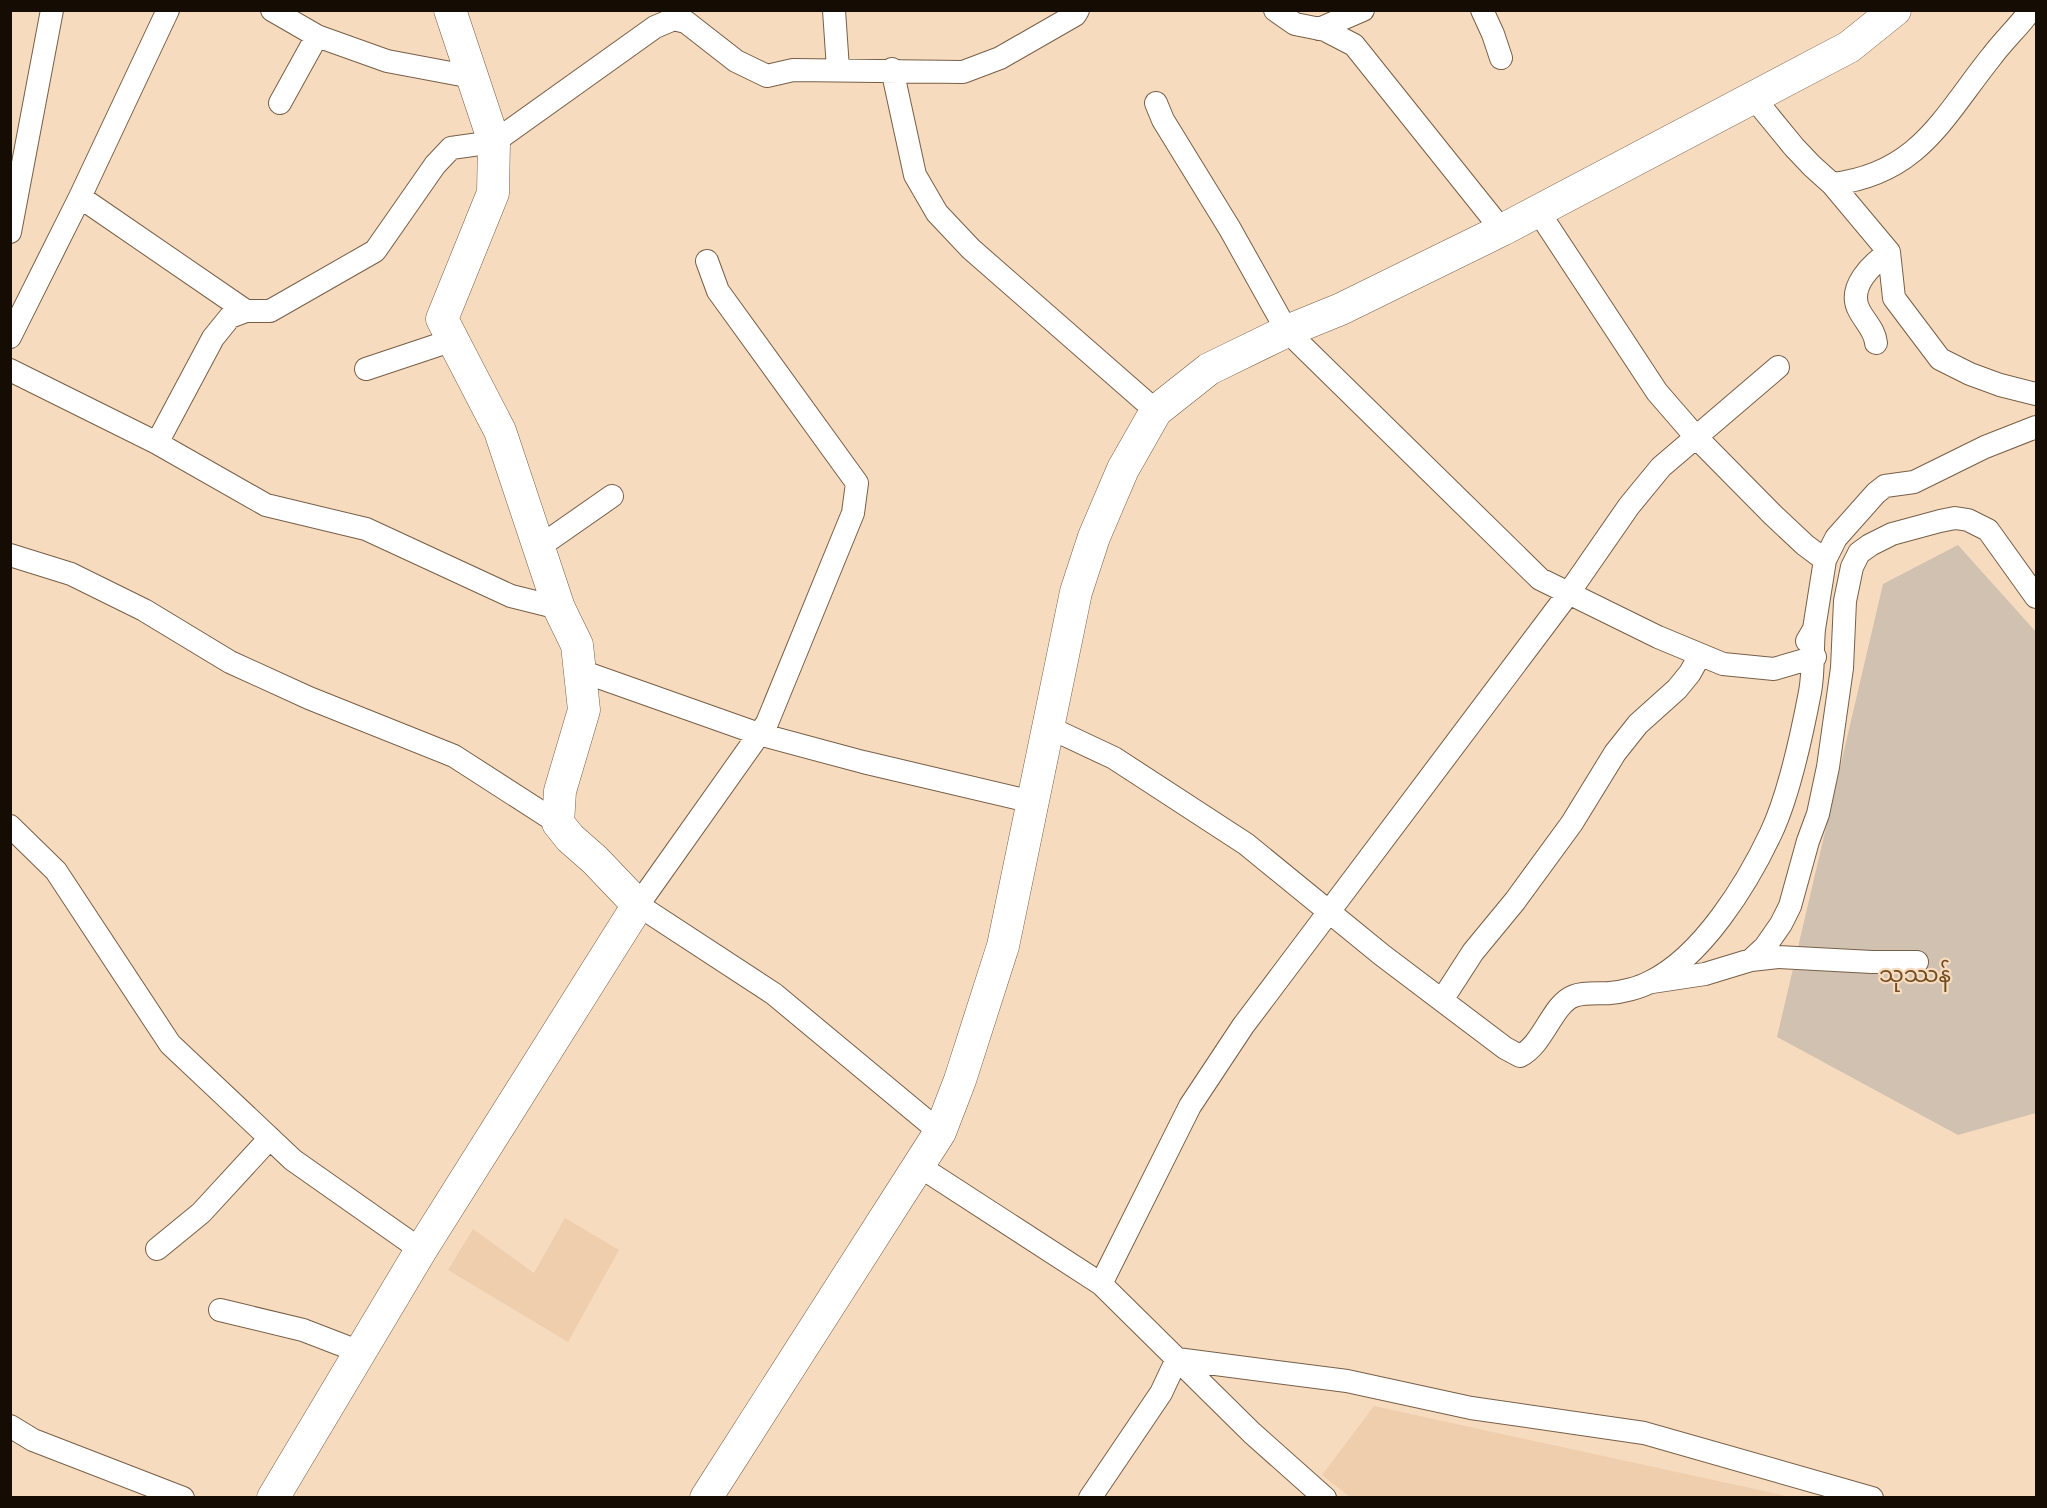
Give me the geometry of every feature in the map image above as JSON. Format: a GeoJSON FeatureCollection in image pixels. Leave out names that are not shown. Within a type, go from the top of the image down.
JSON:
{"type":"FeatureCollection","features":[{"type":"Feature","properties":{"kind":"street"},"geometry":{"type":"LineString","coordinates":[[10,232],[52,10]]}},
{"type":"Feature","properties":{"kind":"street"},"geometry":{"type":"LineString","coordinates":[[10,337],[80,197],[168,10]]}},
{"type":"Feature","properties":{"kind":"street"},"geometry":{"type":"LineString","coordinates":[[272,10],[317,36],[387,61],[472,77]]}},
{"type":"Feature","properties":{"kind":"street"},"geometry":{"type":"LineString","coordinates":[[450,10],[494,142],[493,193],[442,320],[500,431],[559,608],[577,645],[584,710],[560,791],[558,823]]}},
{"type":"Feature","properties":{"kind":"street"},"geometry":{"type":"LineString","coordinates":[[834,10],[838,69]]}},
{"type":"Feature","properties":{"kind":"street"},"geometry":{"type":"LineString","coordinates":[[157,443],[213,338],[230,317],[246,311],[270,311],[375,251],[435,165],[451,148],[494,142],[655,27],[674,19],[686,22],[736,61],[767,76],[793,70],[838,69],[963,72],[1000,58],[1075,15],[1078,10]]}},
{"type":"Feature","properties":{"kind":"street"},"geometry":{"type":"LineString","coordinates":[[1275,10],[1295,24],[1319,29],[1354,45],[1502,230]]}},
{"type":"Feature","properties":{"kind":"street"},"geometry":{"type":"LineString","coordinates":[[1319,29],[1363,10]]}},
{"type":"Feature","properties":{"kind":"street"},"geometry":{"type":"LineString","coordinates":[[1482,10],[1501,58]]}},
{"type":"Feature","properties":{"kind":"street"},"geometry":{"type":"LineString","coordinates":[[706,1497],[940,1132],[960,1080],[1003,946],[1076,592],[1094,537],[1123,469],[1156,411],[1209,369],[1287,331],[1341,309],[1502,230],[1849,47],[1895,10]]}},
{"type":"Feature","properties":{"kind":"street"},"geometry":{"type":"LineString","coordinates":[[1832,184],[1866,178],[1885,171],[1919,147],[1944,119],[1992,55],[2031,17]]}},
{"type":"Feature","properties":{"kind":"street"},"geometry":{"type":"LineString","coordinates":[[280,104],[317,36]]}},
{"type":"Feature","properties":{"kind":"street"},"geometry":{"type":"LineString","coordinates":[[892,69],[915,175],[937,213],[971,249],[1156,411]]}},
{"type":"Feature","properties":{"kind":"street"},"geometry":{"type":"LineString","coordinates":[[1753,98],[1794,147],[1832,184],[1889,252],[1894,298],[1940,359],[1990,382],[2037,394]]}},
{"type":"Feature","properties":{"kind":"street"},"geometry":{"type":"LineString","coordinates":[[1156,103],[1163,120],[1230,229],[1287,331],[1540,579],[1658,637],[1723,664],[1774,669],[1815,657]]}},
{"type":"Feature","properties":{"kind":"street"},"geometry":{"type":"LineString","coordinates":[[80,197],[246,311]]}},
{"type":"Feature","properties":{"kind":"street"},"geometry":{"type":"LineString","coordinates":[[1538,211],[1656,392],[1773,514],[1825,560]]}},
{"type":"Feature","properties":{"kind":"street"},"geometry":{"type":"LineString","coordinates":[[1876,344],[1875,335],[1858,308],[1856,298],[1864,274],[1889,252]]}},
{"type":"Feature","properties":{"kind":"street"},"geometry":{"type":"LineString","coordinates":[[273,1497],[421,1250],[638,905],[767,723],[853,513],[857,483],[718,291],[707,261]]}},
{"type":"Feature","properties":{"kind":"street"},"geometry":{"type":"LineString","coordinates":[[366,369],[453,340]]}},
{"type":"Feature","properties":{"kind":"street"},"geometry":{"type":"LineString","coordinates":[[1101,1284],[1190,1106],[1243,1026],[1568,594],[1629,506],[1660,467],[1778,367]]}},
{"type":"Feature","properties":{"kind":"street"},"geometry":{"type":"LineString","coordinates":[[10,370],[157,443],[266,505],[366,529],[511,596],[559,608]]}},
{"type":"Feature","properties":{"kind":"street"},"geometry":{"type":"LineString","coordinates":[[1649,983],[1693,950],[1721,918],[1771,832],[1786,787],[1810,691],[1815,657],[1812,650],[1814,629],[1825,560],[1836,538],[1885,486],[1914,482],[1985,447],[2037,427]]}},
{"type":"Feature","properties":{"kind":"street"},"geometry":{"type":"LineString","coordinates":[[539,547],[612,496]]}},
{"type":"Feature","properties":{"kind":"street"},"geometry":{"type":"LineString","coordinates":[[1751,960],[1765,947],[1790,906],[1818,814],[1828,767],[1842,668],[1845,601],[1852,567],[1859,553],[1892,534],[1948,520],[1968,520],[1988,531],[2037,597]]}},
{"type":"Feature","properties":{"kind":"street"},"geometry":{"type":"LineString","coordinates":[[10,555],[71,574],[144,610],[230,662],[309,698],[454,756],[558,823],[570,838],[595,860],[638,905],[774,994],[940,1132]]}},
{"type":"Feature","properties":{"kind":"street"},"geometry":{"type":"LineString","coordinates":[[1769,669],[1795,652],[1807,641],[1814,629]]}},
{"type":"Feature","properties":{"kind":"street"},"geometry":{"type":"LineString","coordinates":[[1442,1000],[1473,952],[1515,901],[1572,823],[1615,753],[1638,724],[1677,689],[1690,673],[1700,655]]}},
{"type":"Feature","properties":{"kind":"street"},"geometry":{"type":"LineString","coordinates":[[581,671],[759,734],[863,762],[1033,802]]}},
{"type":"Feature","properties":{"kind":"street"},"geometry":{"type":"LineString","coordinates":[[1048,727],[1091,745],[1114,758],[1246,844],[1382,955],[1505,1048],[1520,1056],[1530,1051],[1563,1004],[1573,996],[1612,993],[1649,983],[1705,974],[1751,960],[1778,957],[1917,962]]}},
{"type":"Feature","properties":{"kind":"street"},"geometry":{"type":"LineString","coordinates":[[10,826],[56,871],[170,1044],[293,1160],[421,1250]]}},
{"type":"Feature","properties":{"kind":"street"},"geometry":{"type":"LineString","coordinates":[[157,1249],[201,1213],[270,1138]]}},
{"type":"Feature","properties":{"kind":"street"},"geometry":{"type":"LineString","coordinates":[[919,1166],[1101,1284],[1252,1433],[1325,1497]]}},
{"type":"Feature","properties":{"kind":"street"},"geometry":{"type":"LineString","coordinates":[[220,1310],[303,1330],[360,1352]]}},
{"type":"Feature","properties":{"kind":"street"},"geometry":{"type":"LineString","coordinates":[[1090,1497],[1161,1393],[1177,1359]]}},
{"type":"Feature","properties":{"kind":"street"},"geometry":{"type":"LineString","coordinates":[[1177,1359],[1347,1382],[1471,1408],[1644,1433],[1872,1497]]}},
{"type":"Feature","properties":{"kind":"street"},"geometry":{"type":"LineString","coordinates":[[10,1426],[33,1440],[183,1497]]}},
{"type":"Feature","properties":{"kind":"shaded area"},"geometry":{"type":"Polygon","coordinates":[[[565,1218],[619,1250],[568,1342],[448,1270],[473,1229],[534,1273],[565,1218]]]}},
{"type":"Feature","properties":{"kind":"shaded area"},"geometry":{"type":"Polygon","coordinates":[[[1374,1406],[1791,1497],[1350,1497],[1322,1475],[1374,1406]]]}},
{"type":"Feature","properties":{"kind":"green space","name":"သုဿန်"},"geometry":{"type":"Polygon","coordinates":[[[1958,545],[2036,632],[2036,1113],[1958,1135],[1777,1037],[1883,584],[1958,545]]]}}]}
